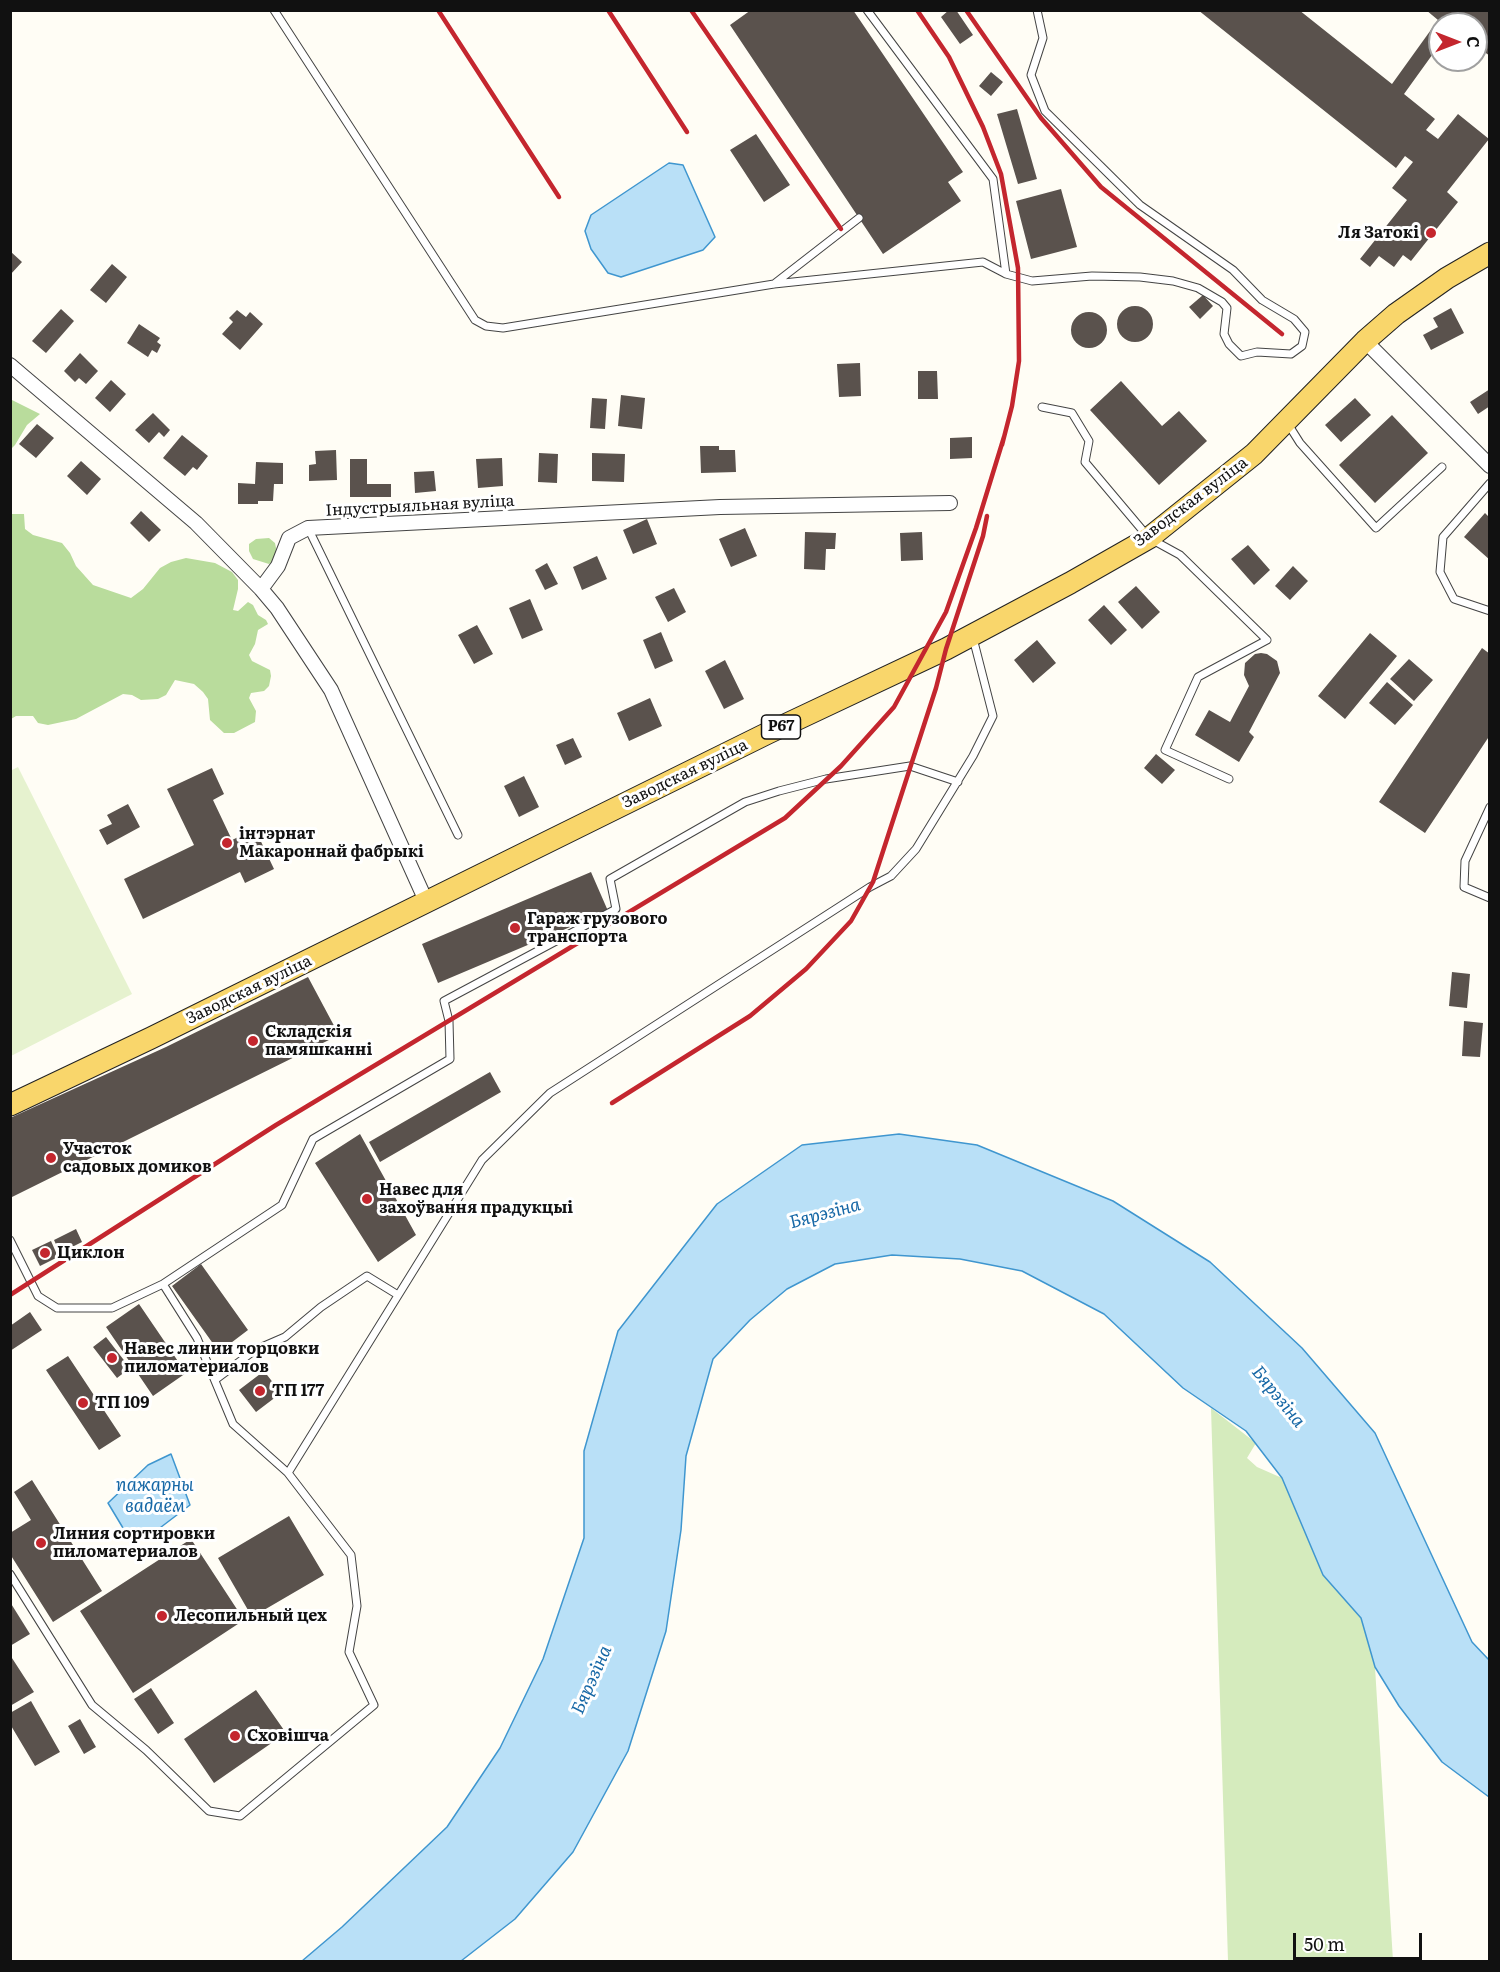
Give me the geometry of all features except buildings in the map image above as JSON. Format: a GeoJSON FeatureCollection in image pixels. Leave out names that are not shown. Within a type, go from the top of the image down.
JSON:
{"type":"FeatureCollection","features":[{"type":"Feature","properties":{"kind":"main road","name":"Заводская вуліца"},"geometry":{"type":"LineString","coordinates":[[10,1105],[151,1038],[768,733],[972,636],[1149,538],[1254,454],[1365,341],[1396,314],[1447,278],[1490,253]]}},
{"type":"Feature","properties":{"kind":"street"},"geometry":{"type":"LineString","coordinates":[[1365,341],[1490,466]]}},
{"type":"Feature","properties":{"kind":"street"},"geometry":{"type":"LineString","coordinates":[[10,365],[196,523],[277,608],[331,690],[426,902]]}},
{"type":"Feature","properties":{"kind":"street","name":"Індустрыяльная вуліца"},"geometry":{"type":"LineString","coordinates":[[261,589],[278,566],[289,538],[308,528],[720,507],[950,503]]}},
{"type":"Feature","properties":{"kind":"lane"},"geometry":{"type":"LineString","coordinates":[[274,10],[475,320],[486,326],[503,328],[774,284],[983,262],[1006,274],[1032,281],[1092,276],[1140,277],[1173,281],[1198,288],[1222,302],[1227,308],[1224,334],[1229,344],[1241,356],[1257,352],[1291,354],[1302,346],[1305,332],[1294,320],[1262,300],[1233,270],[1140,205],[1045,111],[1031,75],[1043,38],[1038,10]]}},
{"type":"Feature","properties":{"kind":"lane"},"geometry":{"type":"LineString","coordinates":[[867,10],[993,179],[1006,274]]}},
{"type":"Feature","properties":{"kind":"lane"},"geometry":{"type":"LineString","coordinates":[[774,284],[859,218]]}},
{"type":"Feature","properties":{"kind":"lane"},"geometry":{"type":"LineString","coordinates":[[1042,407],[1072,412],[1089,441],[1085,462],[1149,538],[1180,555],[1267,640],[1198,677],[1165,750],[1229,779]]}},
{"type":"Feature","properties":{"kind":"lane"},"geometry":{"type":"LineString","coordinates":[[1286,422],[1300,443],[1376,528],[1442,467]]}},
{"type":"Feature","properties":{"kind":"lane"},"geometry":{"type":"LineString","coordinates":[[1490,483],[1443,537],[1440,572],[1454,599],[1490,610]]}},
{"type":"Feature","properties":{"kind":"lane"},"geometry":{"type":"LineString","coordinates":[[308,528],[459,835]]}},
{"type":"Feature","properties":{"kind":"lane"},"geometry":{"type":"LineString","coordinates":[[288,1473],[482,1160],[550,1093],[870,887],[891,876],[916,849],[958,782],[993,716],[972,636]]}},
{"type":"Feature","properties":{"kind":"lane"},"geometry":{"type":"LineString","coordinates":[[10,1240],[38,1296],[57,1308],[112,1308],[164,1284],[282,1205],[313,1139],[450,1059],[449,1020],[444,1001],[616,909],[610,879],[745,802],[779,791],[826,780],[910,766],[958,782]]}},
{"type":"Feature","properties":{"kind":"lane"},"geometry":{"type":"LineString","coordinates":[[1490,807],[1465,861],[1464,887],[1490,898]]}},
{"type":"Feature","properties":{"kind":"lane"},"geometry":{"type":"LineString","coordinates":[[215,1380],[255,1350],[285,1337],[367,1276],[398,1294]]}},
{"type":"Feature","properties":{"kind":"lane"},"geometry":{"type":"LineString","coordinates":[[10,1574],[92,1705],[146,1750],[209,1811],[240,1816],[374,1706],[349,1652],[357,1606],[351,1555],[288,1473],[233,1424],[197,1338],[164,1284]]}},
{"type":"Feature","properties":{"kind":"green space"},"geometry":{"type":"Polygon","coordinates":[[[12,400],[40,414],[27,425],[11,449],[12,400]]]}},
{"type":"Feature","properties":{"kind":"green space"},"geometry":{"type":"Polygon","coordinates":[[[11,514],[24,514],[25,529],[33,535],[62,543],[76,566],[93,585],[131,598],[143,589],[160,568],[186,558],[215,563],[232,572],[238,580],[233,610],[238,611],[248,602],[268,624],[258,630],[255,644],[249,655],[252,661],[270,670],[271,676],[269,686],[264,691],[251,693],[249,698],[256,711],[255,722],[234,733],[224,733],[210,720],[208,699],[203,692],[194,684],[175,680],[166,695],[158,699],[141,700],[132,695],[123,694],[76,719],[48,725],[38,723],[33,716],[16,716],[11,719],[11,514]]]}},
{"type":"Feature","properties":{"kind":"green space"},"geometry":{"type":"Polygon","coordinates":[[[269,538],[275,543],[277,553],[274,561],[269,564],[253,559],[249,551],[249,544],[256,539],[269,538]]]}},
{"type":"Feature","properties":{"kind":"green space"},"geometry":{"type":"Polygon","coordinates":[[[18,767],[132,994],[11,1056],[10,771],[18,767]]]}},
{"type":"Feature","properties":{"kind":"green space"},"geometry":{"type":"Polygon","coordinates":[[[1211,1408],[1256,1443],[1247,1458],[1257,1467],[1282,1478],[1323,1575],[1361,1618],[1375,1667],[1393,1961],[1228,1961],[1211,1408]]]}},
{"type":"Feature","properties":{"kind":"water"},"geometry":{"type":"Polygon","coordinates":[[[669,163],[683,165],[715,237],[703,250],[621,277],[608,273],[591,249],[585,231],[591,215],[669,163]]]}},
{"type":"Feature","properties":{"kind":"water","name":"Бярэзіна"},"geometry":{"type":"Polygon","coordinates":[[[899,1134],[977,1145],[1113,1201],[1210,1262],[1302,1348],[1375,1433],[1472,1642],[1489,1660],[1489,1797],[1442,1762],[1399,1706],[1375,1667],[1361,1618],[1323,1575],[1282,1478],[1246,1431],[1183,1388],[1104,1314],[1022,1271],[960,1259],[892,1255],[835,1264],[787,1289],[750,1320],[713,1359],[686,1456],[681,1530],[666,1631],[628,1751],[573,1852],[515,1919],[461,1961],[302,1961],[342,1927],[447,1827],[500,1748],[543,1659],[584,1538],[584,1451],[618,1331],[717,1204],[802,1145],[899,1134]]]}},
{"type":"Feature","properties":{"kind":"water","name":"пажарны вадаём"},"geometry":{"type":"Polygon","coordinates":[[[171,1454],[190,1505],[148,1537],[129,1538],[108,1503],[148,1465],[171,1454]]]}},
{"type":"Feature","properties":{"kind":"railway"},"geometry":{"type":"LineString","coordinates":[[438,10],[559,197]]}},
{"type":"Feature","properties":{"kind":"railway"},"geometry":{"type":"LineString","coordinates":[[608,10],[687,132]]}},
{"type":"Feature","properties":{"kind":"railway"},"geometry":{"type":"LineString","coordinates":[[691,10],[841,229]]}},
{"type":"Feature","properties":{"kind":"railway"},"geometry":{"type":"LineString","coordinates":[[917,10],[949,57],[983,127],[1001,174],[1018,268],[1019,361],[1012,406],[1002,445]]}},
{"type":"Feature","properties":{"kind":"railway"},"geometry":{"type":"LineString","coordinates":[[966,10],[1041,118],[1101,187],[1282,334]]}},
{"type":"Feature","properties":{"kind":"railway"},"geometry":{"type":"LineString","coordinates":[[10,1295],[276,1125],[785,818],[841,766],[894,707],[946,612],[976,528],[1004,437]]}},
{"type":"Feature","properties":{"kind":"railway"},"geometry":{"type":"LineString","coordinates":[[612,1103],[750,1016],[806,969],[851,921],[873,882],[936,688],[946,649],[983,536],[987,516]]}},
{"type":"Feature","properties":{"kind":"place","name":"Ля Затокі"},"geometry":{"type":"Point","coordinates":[1431,233]}},
{"type":"Feature","properties":{"kind":"place","name":"інтэрнат Макароннай фабрыкі"},"geometry":{"type":"Point","coordinates":[227,843]}},
{"type":"Feature","properties":{"kind":"place","name":"Гараж грузового транспорта"},"geometry":{"type":"Point","coordinates":[515,928]}},
{"type":"Feature","properties":{"kind":"place","name":"Складскія памяшканні"},"geometry":{"type":"Point","coordinates":[253,1041]}},
{"type":"Feature","properties":{"kind":"place","name":"Участок садовых домиков"},"geometry":{"type":"Point","coordinates":[51,1158]}},
{"type":"Feature","properties":{"kind":"place","name":"Навес для захоўвання прадукцыі"},"geometry":{"type":"Point","coordinates":[367,1199]}},
{"type":"Feature","properties":{"kind":"place","name":"Циклон"},"geometry":{"type":"Point","coordinates":[45,1253]}},
{"type":"Feature","properties":{"kind":"place","name":"Навес линии торцовки пиломатериалов"},"geometry":{"type":"Point","coordinates":[112,1358]}},
{"type":"Feature","properties":{"kind":"place","name":"ТП 177"},"geometry":{"type":"Point","coordinates":[260,1391]}},
{"type":"Feature","properties":{"kind":"place","name":"ТП 109"},"geometry":{"type":"Point","coordinates":[83,1403]}},
{"type":"Feature","properties":{"kind":"place","name":"Линия сортировки пиломатериалов"},"geometry":{"type":"Point","coordinates":[41,1543]}},
{"type":"Feature","properties":{"kind":"place","name":"Лесопильный цех"},"geometry":{"type":"Point","coordinates":[162,1616]}},
{"type":"Feature","properties":{"kind":"place","name":"Сховішча"},"geometry":{"type":"Point","coordinates":[235,1736]}}]}
